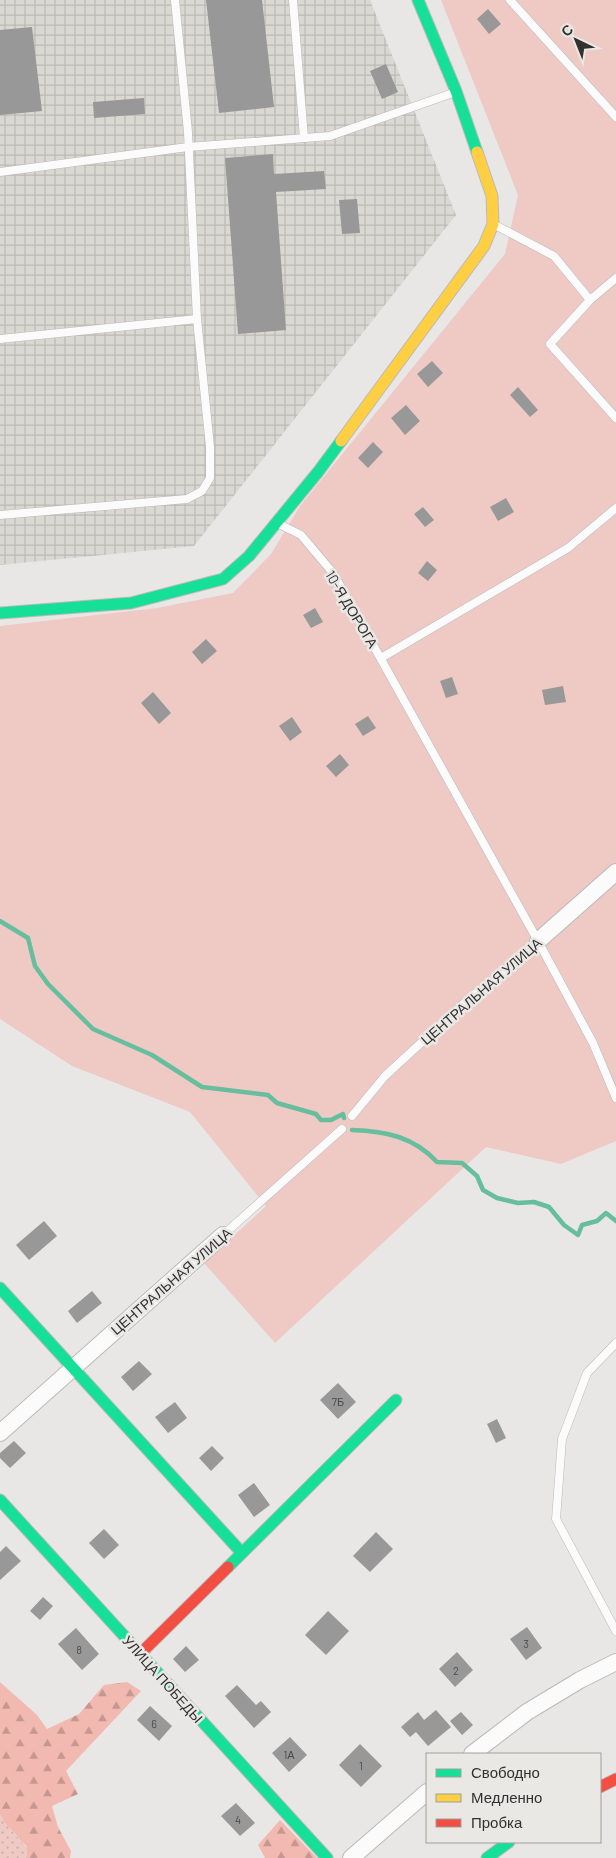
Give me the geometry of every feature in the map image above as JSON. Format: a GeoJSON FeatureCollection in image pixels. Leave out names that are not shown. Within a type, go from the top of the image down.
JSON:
{"type":"FeatureCollection","features":[{"type":"Feature","properties":{"kind":"street"},"geometry":{"type":"LineString","coordinates":[[0,613],[131,603],[223,579],[249,556],[318,472],[484,246],[493,224],[492,196],[456,92],[418,0]]}},
{"type":"Feature","properties":{"kind":"street","name":"ЦЕНТРАЛЬНАЯ УЛИЦА"},"geometry":{"type":"LineString","coordinates":[[538,941],[616,872]]}},
{"type":"Feature","properties":{"kind":"street","name":"ЦЕНТРАЛЬНАЯ УЛИЦА"},"geometry":{"type":"LineString","coordinates":[[0,1433],[223,1235]]}},
{"type":"Feature","properties":{"kind":"street"},"geometry":{"type":"LineString","coordinates":[[0,1288],[242,1553]]}},
{"type":"Feature","properties":{"kind":"street"},"geometry":{"type":"LineString","coordinates":[[140,1654],[396,1400]]}},
{"type":"Feature","properties":{"kind":"street","name":"УЛИЦА ПОБЕДЫ"},"geometry":{"type":"LineString","coordinates":[[0,1500],[327,1858]]}},
{"type":"Feature","properties":{"kind":"street"},"geometry":{"type":"LineString","coordinates":[[473,1753],[527,1712],[580,1680],[616,1662]]}},
{"type":"Feature","properties":{"kind":"street"},"geometry":{"type":"LineString","coordinates":[[601,1786],[616,1779]]}},
{"type":"Feature","properties":{"kind":"street"},"geometry":{"type":"LineString","coordinates":[[351,1858],[426,1793]]}},
{"type":"Feature","properties":{"kind":"street"},"geometry":{"type":"LineString","coordinates":[[487,1858],[508,1843]]}},
{"type":"Feature","properties":{"kind":"lane"},"geometry":{"type":"LineString","coordinates":[[0,514],[187,499],[202,491],[210,478],[210,447],[197,319],[188,147],[175,0]]}},
{"type":"Feature","properties":{"kind":"lane"},"geometry":{"type":"LineString","coordinates":[[293,0],[304,138]]}},
{"type":"Feature","properties":{"kind":"lane"},"geometry":{"type":"LineString","coordinates":[[510,0],[616,116]]}},
{"type":"Feature","properties":{"kind":"lane"},"geometry":{"type":"LineString","coordinates":[[0,172],[188,147],[330,136],[456,92]]}},
{"type":"Feature","properties":{"kind":"lane"},"geometry":{"type":"LineString","coordinates":[[493,224],[554,256],[590,300]]}},
{"type":"Feature","properties":{"kind":"lane"},"geometry":{"type":"LineString","coordinates":[[616,278],[590,300],[550,344],[616,418]]}},
{"type":"Feature","properties":{"kind":"lane"},"geometry":{"type":"LineString","coordinates":[[0,339],[197,319]]}},
{"type":"Feature","properties":{"kind":"lane"},"geometry":{"type":"LineString","coordinates":[[381,658],[568,548],[616,508]]}},
{"type":"Feature","properties":{"kind":"lane","name":"10-Я ДОРОГА"},"geometry":{"type":"LineString","coordinates":[[278,523],[302,535],[333,573],[538,941],[592,1042],[616,1098]]}},
{"type":"Feature","properties":{"kind":"lane","name":"ЦЕНТРАЛЬНАЯ УЛИЦА"},"geometry":{"type":"LineString","coordinates":[[352,1116],[385,1076],[474,995],[500,978],[538,941]]}},
{"type":"Feature","properties":{"kind":"lane","name":"ЦЕНТРАЛЬНАЯ УЛИЦА"},"geometry":{"type":"LineString","coordinates":[[223,1235],[342,1129]]}},
{"type":"Feature","properties":{"kind":"lane"},"geometry":{"type":"LineString","coordinates":[[616,1343],[586,1373],[562,1439],[556,1518],[616,1631]]}},
{"type":"Feature","properties":{"kind":"shaded area"},"geometry":{"type":"Polygon","coordinates":[[[0,0],[370,0],[456,215],[194,546],[0,565],[0,0]]]}},
{"type":"Feature","properties":{"kind":"shaded area"},"geometry":{"type":"Polygon","coordinates":[[[441,0],[616,0],[616,1141],[561,1164],[486,1147],[275,1343],[204,1263],[266,1206],[190,1112],[72,1066],[0,1019],[0,626],[157,608],[233,593],[271,554],[300,506],[505,254],[518,195],[441,0]]]}},
{"type":"Feature","properties":{"kind":"shaded area"},"geometry":{"type":"Polygon","coordinates":[[[0,1814],[4,1822],[27,1848],[27,1858],[0,1858],[0,1814]]]}},
{"type":"Feature","properties":{"kind":"green space"},"geometry":{"type":"Polygon","coordinates":[[[0,1682],[37,1715],[47,1729],[79,1714],[104,1685],[127,1682],[141,1691],[66,1771],[78,1794],[52,1806],[58,1827],[71,1851],[70,1858],[27,1858],[27,1847],[4,1822],[0,1814],[0,1682]]]}},
{"type":"Feature","properties":{"kind":"green space"},"geometry":{"type":"Polygon","coordinates":[[[280,1820],[317,1858],[265,1858],[258,1845],[280,1820]]]}},
{"type":"Feature","properties":{"kind":"building"},"geometry":{"type":"Polygon","coordinates":[[[206,0],[262,0],[274,107],[219,113],[206,0]]]}},
{"type":"Feature","properties":{"kind":"building"},"geometry":{"type":"Polygon","coordinates":[[[488,9],[501,24],[489,34],[477,19],[488,9]]]}},
{"type":"Feature","properties":{"kind":"building"},"geometry":{"type":"Polygon","coordinates":[[[32,27],[42,111],[0,115],[0,30],[32,27]]]}},
{"type":"Feature","properties":{"kind":"building"},"geometry":{"type":"Polygon","coordinates":[[[386,64],[398,92],[382,99],[370,71],[386,64]]]}},
{"type":"Feature","properties":{"kind":"building"},"geometry":{"type":"Polygon","coordinates":[[[144,98],[145,114],[94,118],[93,102],[144,98]]]}},
{"type":"Feature","properties":{"kind":"building"},"geometry":{"type":"Polygon","coordinates":[[[273,154],[274,174],[324,171],[326,189],[276,192],[286,330],[238,334],[225,158],[273,154]]]}},
{"type":"Feature","properties":{"kind":"building"},"geometry":{"type":"Polygon","coordinates":[[[357,199],[360,233],[342,234],[339,200],[357,199]]]}},
{"type":"Feature","properties":{"kind":"building"},"geometry":{"type":"Polygon","coordinates":[[[432,361],[443,373],[428,387],[417,374],[432,361]]]}},
{"type":"Feature","properties":{"kind":"building"},"geometry":{"type":"Polygon","coordinates":[[[518,387],[538,410],[530,417],[510,395],[518,387]]]}},
{"type":"Feature","properties":{"kind":"building"},"geometry":{"type":"Polygon","coordinates":[[[406,405],[420,421],[405,435],[391,418],[406,405]]]}},
{"type":"Feature","properties":{"kind":"building"},"geometry":{"type":"Polygon","coordinates":[[[373,442],[383,452],[368,468],[358,458],[373,442]]]}},
{"type":"Feature","properties":{"kind":"building"},"geometry":{"type":"Polygon","coordinates":[[[506,498],[514,512],[498,521],[490,507],[506,498]]]}},
{"type":"Feature","properties":{"kind":"building"},"geometry":{"type":"Polygon","coordinates":[[[423,507],[434,520],[425,527],[414,514],[423,507]]]}},
{"type":"Feature","properties":{"kind":"building"},"geometry":{"type":"Polygon","coordinates":[[[427,561],[437,570],[428,581],[418,573],[427,561]]]}},
{"type":"Feature","properties":{"kind":"building"},"geometry":{"type":"Polygon","coordinates":[[[315,608],[323,622],[311,628],[303,615],[315,608]]]}},
{"type":"Feature","properties":{"kind":"building"},"geometry":{"type":"Polygon","coordinates":[[[206,639],[217,651],[202,664],[192,652],[206,639]]]}},
{"type":"Feature","properties":{"kind":"building"},"geometry":{"type":"Polygon","coordinates":[[[452,677],[458,694],[446,698],[440,681],[452,677]]]}},
{"type":"Feature","properties":{"kind":"building"},"geometry":{"type":"Polygon","coordinates":[[[563,686],[566,702],[545,705],[542,690],[563,686]]]}},
{"type":"Feature","properties":{"kind":"building"},"geometry":{"type":"Polygon","coordinates":[[[153,692],[171,713],[159,724],[141,703],[153,692]]]}},
{"type":"Feature","properties":{"kind":"building"},"geometry":{"type":"Polygon","coordinates":[[[368,716],[376,728],[363,736],[355,724],[368,716]]]}},
{"type":"Feature","properties":{"kind":"building"},"geometry":{"type":"Polygon","coordinates":[[[292,717],[302,732],[290,741],[279,726],[292,717]]]}},
{"type":"Feature","properties":{"kind":"building"},"geometry":{"type":"Polygon","coordinates":[[[340,754],[349,765],[336,777],[326,766],[340,754]]]}},
{"type":"Feature","properties":{"kind":"building"},"geometry":{"type":"Polygon","coordinates":[[[44,1221],[57,1236],[29,1260],[16,1245],[44,1221]]]}},
{"type":"Feature","properties":{"kind":"building"},"geometry":{"type":"Polygon","coordinates":[[[92,1291],[102,1303],[77,1323],[68,1311],[92,1291]]]}},
{"type":"Feature","properties":{"kind":"building"},"geometry":{"type":"Polygon","coordinates":[[[139,1361],[152,1374],[133,1391],[121,1377],[139,1361]]]}},
{"type":"Feature","properties":{"kind":"building"},"geometry":{"type":"Polygon","coordinates":[[[338,1383],[356,1402],[338,1419],[320,1400],[338,1383]]]}},
{"type":"Feature","properties":{"kind":"building"},"geometry":{"type":"Polygon","coordinates":[[[175,1402],[187,1418],[168,1433],[155,1417],[175,1402]]]}},
{"type":"Feature","properties":{"kind":"building"},"geometry":{"type":"Polygon","coordinates":[[[497,1419],[506,1438],[496,1443],[487,1424],[497,1419]]]}},
{"type":"Feature","properties":{"kind":"building"},"geometry":{"type":"Polygon","coordinates":[[[14,1441],[26,1453],[10,1468],[0,1458],[0,1453],[14,1441]]]}},
{"type":"Feature","properties":{"kind":"building"},"geometry":{"type":"Polygon","coordinates":[[[212,1446],[224,1458],[211,1471],[199,1458],[212,1446]]]}},
{"type":"Feature","properties":{"kind":"building"},"geometry":{"type":"Polygon","coordinates":[[[254,1483],[270,1505],[254,1517],[238,1495],[254,1483]]]}},
{"type":"Feature","properties":{"kind":"building"},"geometry":{"type":"Polygon","coordinates":[[[104,1529],[119,1545],[104,1559],[89,1543],[104,1529]]]}},
{"type":"Feature","properties":{"kind":"building"},"geometry":{"type":"Polygon","coordinates":[[[376,1532],[393,1549],[370,1572],[353,1556],[376,1532]]]}},
{"type":"Feature","properties":{"kind":"building"},"geometry":{"type":"Polygon","coordinates":[[[6,1546],[21,1561],[0,1580],[0,1552],[6,1546]]]}},
{"type":"Feature","properties":{"kind":"building"},"geometry":{"type":"Polygon","coordinates":[[[43,1597],[53,1606],[40,1620],[30,1611],[43,1597]]]}},
{"type":"Feature","properties":{"kind":"building"},"geometry":{"type":"Polygon","coordinates":[[[328,1611],[349,1631],[326,1655],[305,1635],[328,1611]]]}},
{"type":"Feature","properties":{"kind":"building"},"geometry":{"type":"Polygon","coordinates":[[[527,1627],[542,1648],[526,1660],[510,1639],[527,1627]]]}},
{"type":"Feature","properties":{"kind":"building"},"geometry":{"type":"Polygon","coordinates":[[[76,1628],[99,1654],[82,1670],[58,1644],[76,1628]]]}},
{"type":"Feature","properties":{"kind":"building"},"geometry":{"type":"Polygon","coordinates":[[[186,1646],[199,1660],[185,1672],[173,1659],[186,1646]]]}},
{"type":"Feature","properties":{"kind":"building"},"geometry":{"type":"Polygon","coordinates":[[[457,1652],[473,1670],[455,1687],[439,1669],[457,1652]]]}},
{"type":"Feature","properties":{"kind":"building"},"geometry":{"type":"Polygon","coordinates":[[[237,1685],[256,1705],[261,1701],[271,1712],[254,1728],[225,1696],[237,1685]]]}},
{"type":"Feature","properties":{"kind":"building"},"geometry":{"type":"Polygon","coordinates":[[[150,1706],[172,1726],[159,1741],[137,1720],[150,1706]]]}},
{"type":"Feature","properties":{"kind":"building"},"geometry":{"type":"Polygon","coordinates":[[[436,1710],[451,1727],[428,1746],[416,1732],[410,1737],[401,1727],[418,1712],[424,1720],[436,1710]]]}},
{"type":"Feature","properties":{"kind":"building"},"geometry":{"type":"Polygon","coordinates":[[[461,1712],[473,1725],[462,1735],[450,1721],[461,1712]]]}},
{"type":"Feature","properties":{"kind":"building"},"geometry":{"type":"Polygon","coordinates":[[[290,1737],[307,1755],[289,1772],[272,1753],[290,1737]]]}},
{"type":"Feature","properties":{"kind":"building"},"geometry":{"type":"Polygon","coordinates":[[[360,1744],[382,1766],[361,1787],[339,1765],[360,1744]]]}},
{"type":"Feature","properties":{"kind":"building"},"geometry":{"type":"Polygon","coordinates":[[[236,1803],[255,1823],[240,1836],[221,1816],[236,1803]]]}},
{"type":"Feature","properties":{"kind":"waterway"},"geometry":{"type":"LineString","coordinates":[[0,921],[28,938],[35,966],[48,984],[93,1029],[152,1055],[202,1087],[268,1095],[277,1103],[316,1114],[321,1120],[331,1120],[343,1114],[344,1118]]}},
{"type":"Feature","properties":{"kind":"waterway"},"geometry":{"type":"LineString","coordinates":[[352,1130],[376,1132],[399,1137],[419,1147],[437,1162],[462,1163],[477,1176],[483,1190],[497,1198],[518,1203],[534,1202],[549,1207],[564,1225],[578,1235],[582,1225],[597,1221],[606,1213],[616,1221]]}},
{"type":"Feature","properties":{"kind":"traffic: fast"},"geometry":{"type":"LineString","coordinates":[[418,0],[456,91],[477,152]]}},
{"type":"Feature","properties":{"kind":"traffic: fast"},"geometry":{"type":"LineString","coordinates":[[0,613],[131,603],[223,579],[249,556],[341,441]]}},
{"type":"Feature","properties":{"kind":"traffic: fast"},"geometry":{"type":"LineString","coordinates":[[0,1288],[242,1553]]}},
{"type":"Feature","properties":{"kind":"traffic: fast"},"geometry":{"type":"LineString","coordinates":[[228,1567],[396,1400]]}},
{"type":"Feature","properties":{"kind":"traffic: fast"},"geometry":{"type":"LineString","coordinates":[[0,1500],[327,1858]]}},
{"type":"Feature","properties":{"kind":"traffic: fast"},"geometry":{"type":"LineString","coordinates":[[487,1858],[508,1843]]}},
{"type":"Feature","properties":{"kind":"traffic: slow"},"geometry":{"type":"LineString","coordinates":[[341,441],[484,246],[493,224],[492,196],[477,152]]}},
{"type":"Feature","properties":{"kind":"traffic: jam"},"geometry":{"type":"LineString","coordinates":[[140,1654],[228,1567]]}},
{"type":"Feature","properties":{"kind":"traffic: jam"},"geometry":{"type":"LineString","coordinates":[[601,1786],[616,1779]]}}]}
